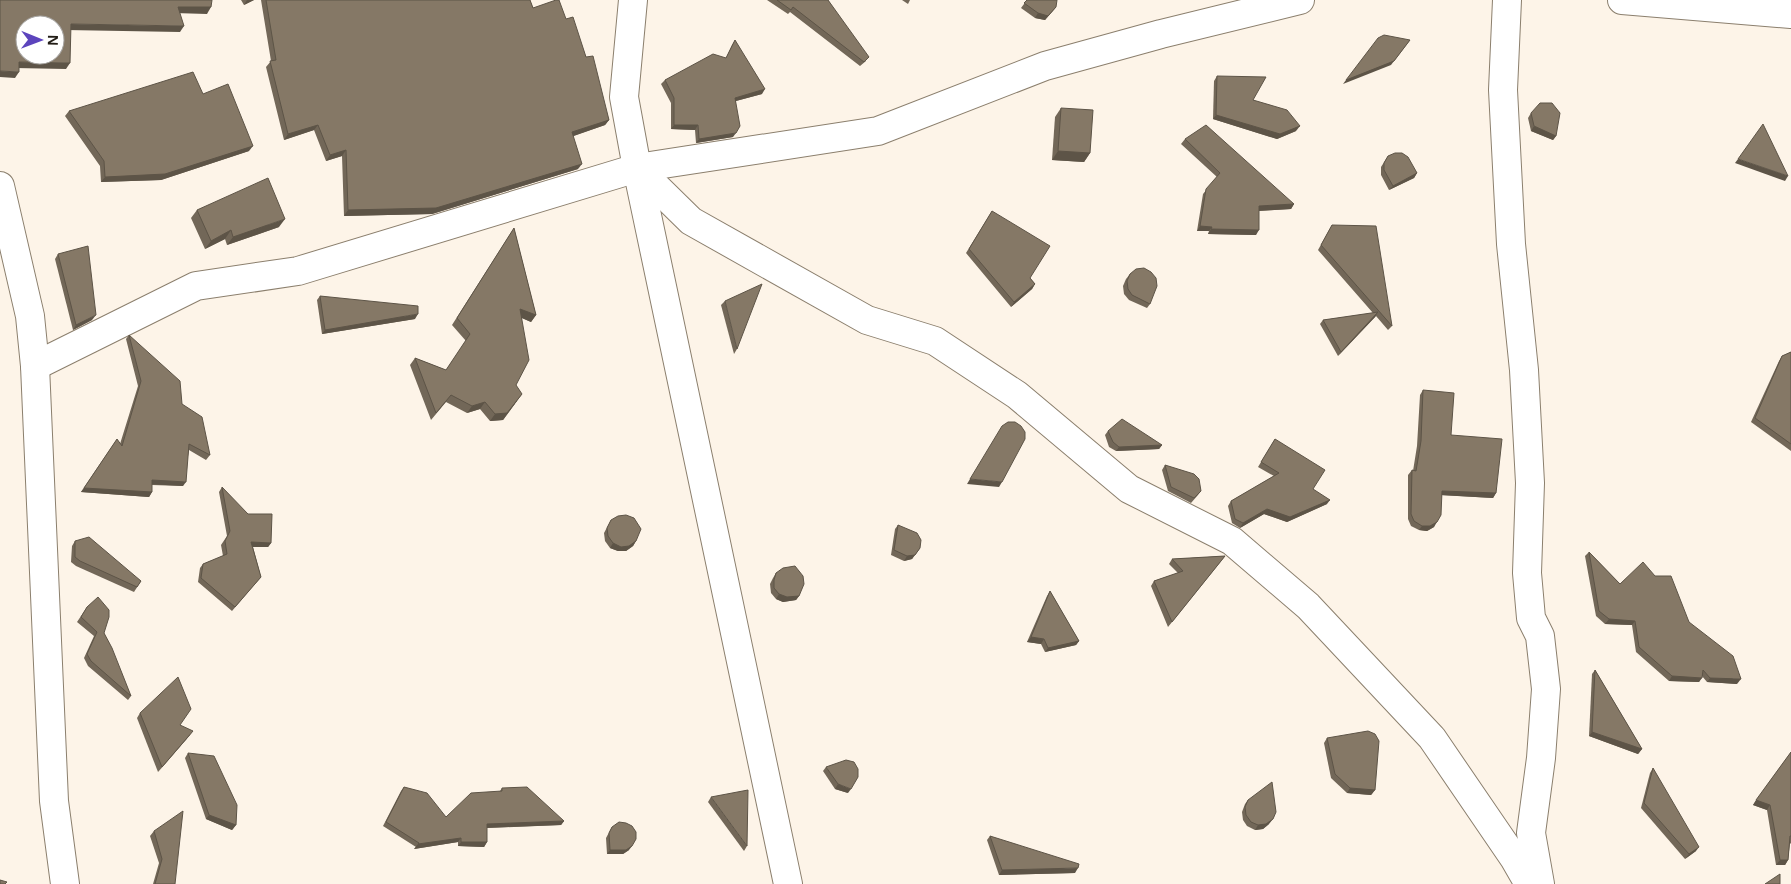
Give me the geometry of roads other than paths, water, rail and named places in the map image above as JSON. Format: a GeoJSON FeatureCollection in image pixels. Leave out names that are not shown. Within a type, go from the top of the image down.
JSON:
{"type":"FeatureCollection","features":[{"type":"Feature","properties":{"kind":"street"},"geometry":{"type":"LineString","coordinates":[[633,0],[624,97],[637,168],[788,884]]}},
{"type":"Feature","properties":{"kind":"street"},"geometry":{"type":"LineString","coordinates":[[35,366],[196,286],[298,270],[637,168],[878,131],[1045,66],[1161,34],[1300,0]]}},
{"type":"Feature","properties":{"kind":"street"},"geometry":{"type":"LineString","coordinates":[[1508,0],[1503,90],[1511,244],[1524,370],[1530,483],[1527,572],[1531,618],[1540,636],[1546,688],[1541,758],[1531,833],[1540,884]]}},
{"type":"Feature","properties":{"kind":"street"},"geometry":{"type":"LineString","coordinates":[[1622,0],[1791,14]]}},
{"type":"Feature","properties":{"kind":"street"},"geometry":{"type":"LineString","coordinates":[[637,168],[691,221],[867,320],[935,341],[1017,395],[1129,489],[1232,541],[1308,606],[1432,738],[1514,858],[1529,884]]}},
{"type":"Feature","properties":{"kind":"street"},"geometry":{"type":"LineString","coordinates":[[0,186],[30,316],[35,366],[54,801],[65,884]]}}]}
